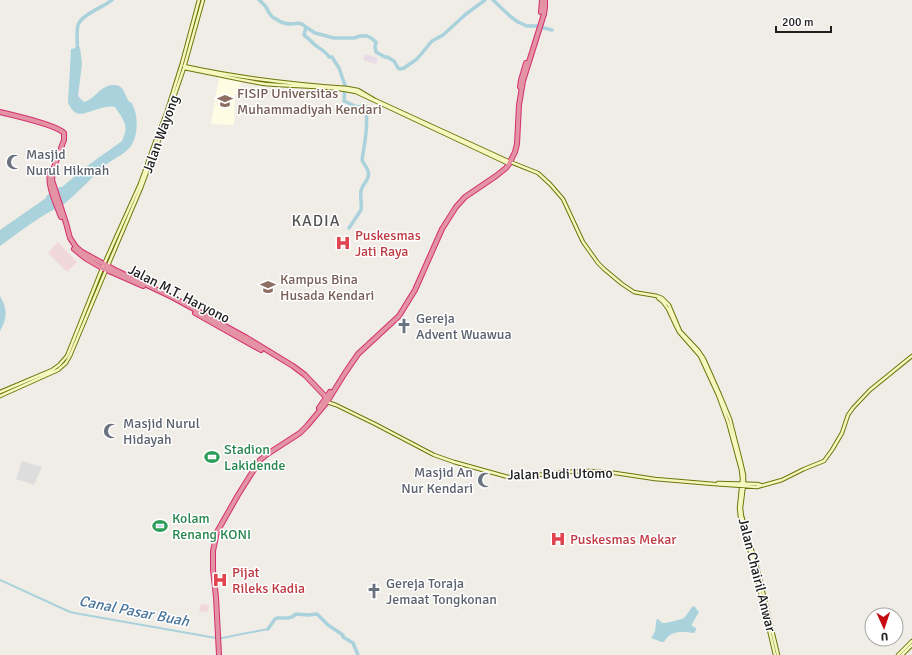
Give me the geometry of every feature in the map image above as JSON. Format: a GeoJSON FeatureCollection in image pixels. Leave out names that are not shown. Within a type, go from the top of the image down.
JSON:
{"type":"FeatureCollection","features":[{"type":"Feature","properties":{"kind":"highway"},"geometry":{"type":"LineString","coordinates":[[220,655],[213,570],[213,551],[217,532],[260,460],[298,434],[328,400],[354,357],[399,316],[411,296],[439,233],[463,199],[506,168],[514,151],[516,141],[516,108],[520,80],[538,26],[544,0]]}},
{"type":"Feature","properties":{"kind":"highway","name":"Jalan M.T. Haryono"},"geometry":{"type":"LineString","coordinates":[[0,113],[50,126],[64,133],[64,140],[53,170],[52,188],[60,208],[68,240],[73,248],[85,258],[105,266],[180,304],[291,367],[306,378],[328,400]]}},
{"type":"Feature","properties":{"kind":"main road","name":"Jalan Wayong"},"geometry":{"type":"LineString","coordinates":[[105,266],[149,167],[167,120],[185,67],[199,0]]}},
{"type":"Feature","properties":{"kind":"main road","name":"Jalan Wayong"},"geometry":{"type":"LineString","coordinates":[[105,266],[140,184],[169,105],[203,0]]}},
{"type":"Feature","properties":{"kind":"main road","name":"Jalan Chairil Anwar"},"geometry":{"type":"LineString","coordinates":[[185,67],[265,84],[345,89],[359,93],[509,163],[538,173],[550,184],[563,199],[583,242],[598,263],[607,272],[634,292],[662,298],[669,305],[680,331],[698,350],[704,359],[730,419],[741,462],[744,475],[741,508],[742,516],[758,571],[776,655]]}},
{"type":"Feature","properties":{"kind":"main road"},"geometry":{"type":"LineString","coordinates":[[0,396],[58,370],[66,363],[105,266]]}},
{"type":"Feature","properties":{"kind":"main road"},"geometry":{"type":"LineString","coordinates":[[0,392],[45,373],[59,365],[67,356],[77,337]]}},
{"type":"Feature","properties":{"kind":"main road","name":"Jalan Budi Utomo"},"geometry":{"type":"LineString","coordinates":[[328,400],[434,455],[504,476],[520,477],[563,472],[590,471],[712,484],[762,485],[772,484],[824,461],[842,433],[848,415],[853,408],[870,390],[912,356]]}},
{"type":"Feature","properties":{"kind":"main road"},"geometry":{"type":"LineString","coordinates":[[898,655],[912,641]]}},
{"type":"Feature","properties":{"kind":"main road"},"geometry":{"type":"LineString","coordinates":[[902,655],[912,645]]}},
{"type":"Feature","properties":{"kind":"shaded area"},"geometry":{"type":"Polygon","coordinates":[[[365,54],[378,58],[376,64],[363,60],[365,54]]]}},
{"type":"Feature","properties":{"kind":"shaded area","name":"FISIP Universitas Muhammadiyah Kendari"},"geometry":{"type":"Polygon","coordinates":[[[219,77],[241,82],[239,94],[235,94],[234,125],[211,124],[219,77]]]}},
{"type":"Feature","properties":{"kind":"shaded area"},"geometry":{"type":"Polygon","coordinates":[[[58,242],[77,262],[67,272],[48,253],[58,242]]]}},
{"type":"Feature","properties":{"kind":"shaded area"},"geometry":{"type":"Polygon","coordinates":[[[22,461],[42,467],[34,485],[16,479],[22,461]]]}},
{"type":"Feature","properties":{"kind":"shaded area"},"geometry":{"type":"Polygon","coordinates":[[[201,604],[209,605],[208,612],[199,611],[201,604]]]}},
{"type":"Feature","properties":{"kind":"water"},"geometry":{"type":"Polygon","coordinates":[[[80,47],[82,64],[78,96],[84,102],[108,86],[116,85],[121,87],[128,100],[131,102],[136,114],[137,125],[133,142],[126,151],[103,167],[62,206],[38,219],[0,246],[0,230],[46,198],[49,192],[62,187],[87,166],[122,141],[124,137],[125,126],[115,107],[105,107],[80,114],[73,111],[68,103],[71,49],[80,47]]]}},
{"type":"Feature","properties":{"kind":"water"},"geometry":{"type":"Polygon","coordinates":[[[0,296],[3,301],[6,314],[0,331],[0,296]]]}},
{"type":"Feature","properties":{"kind":"water","name":"Kolam Renang KONI"},"geometry":{"type":"Polygon","coordinates":[[[153,523],[167,523],[167,529],[153,529],[153,523]]]}},
{"type":"Feature","properties":{"kind":"water"},"geometry":{"type":"Polygon","coordinates":[[[694,606],[699,612],[692,624],[692,626],[696,628],[694,633],[674,633],[664,642],[651,638],[655,630],[657,619],[662,623],[666,623],[682,619],[694,606]]]}},
{"type":"Feature","properties":{"kind":"waterway"},"geometry":{"type":"LineString","coordinates":[[77,51],[77,28],[80,21],[88,14],[112,0]]}},
{"type":"Feature","properties":{"kind":"waterway"},"geometry":{"type":"LineString","coordinates":[[259,0],[272,17],[281,22],[291,24],[300,23],[304,25],[306,27],[304,35],[329,57],[332,57],[339,68],[345,85],[344,101],[357,107],[366,107],[367,114],[362,160],[369,174],[361,191],[361,210],[349,228]]}},
{"type":"Feature","properties":{"kind":"waterway"},"geometry":{"type":"LineString","coordinates":[[306,27],[315,33],[334,38],[354,38],[367,36],[376,42],[376,52],[394,61],[400,69],[417,59],[432,41],[443,35],[466,14],[485,0]]}},
{"type":"Feature","properties":{"kind":"waterway"},"geometry":{"type":"LineString","coordinates":[[493,0],[518,22],[527,26],[536,26],[552,30]]}},
{"type":"Feature","properties":{"kind":"waterway","name":"Canal Pasar Buah"},"geometry":{"type":"LineString","coordinates":[[0,580],[70,612],[80,614],[216,638],[268,629]]}},
{"type":"Feature","properties":{"kind":"waterway"},"geometry":{"type":"LineString","coordinates":[[268,629],[277,618],[288,618],[296,614],[317,614],[328,625],[353,643],[358,655]]}},
{"type":"Feature","properties":{"kind":"place","name":"FISIP Universitas Muhammadiyah Kendari"},"geometry":{"type":"Point","coordinates":[225,101]}},
{"type":"Feature","properties":{"kind":"place","name":"Masjid Nurul Hikmah"},"geometry":{"type":"Point","coordinates":[14,162]}},
{"type":"Feature","properties":{"kind":"place","name":"Puskesmas Jati Raya"},"geometry":{"type":"Point","coordinates":[343,243]}},
{"type":"Feature","properties":{"kind":"place","name":"Kampus Bina Husada Kendari"},"geometry":{"type":"Point","coordinates":[268,287]}},
{"type":"Feature","properties":{"kind":"place","name":"Gereja Advent Wuawua"},"geometry":{"type":"Point","coordinates":[404,326]}},
{"type":"Feature","properties":{"kind":"place","name":"Masjid Nurul Hidayah"},"geometry":{"type":"Point","coordinates":[111,431]}},
{"type":"Feature","properties":{"kind":"place","name":"Stadion Lakidende"},"geometry":{"type":"Point","coordinates":[212,457]}},
{"type":"Feature","properties":{"kind":"place","name":"Masjid An Nur Kendari"},"geometry":{"type":"Point","coordinates":[485,480]}},
{"type":"Feature","properties":{"kind":"place","name":"Kolam Renang KONI"},"geometry":{"type":"Point","coordinates":[160,526]}},
{"type":"Feature","properties":{"kind":"place","name":"Puskesmas Mekar"},"geometry":{"type":"Point","coordinates":[558,539]}},
{"type":"Feature","properties":{"kind":"place","name":"Pijat Rileks Kadia"},"geometry":{"type":"Point","coordinates":[220,580]}},
{"type":"Feature","properties":{"kind":"place","name":"Gereja Toraja Jemaat Tongkonan"},"geometry":{"type":"Point","coordinates":[374,591]}},
{"type":"Feature","properties":{"kind":"district","name":"KADIA"},"geometry":{"type":"Point","coordinates":[316,221]}}]}
